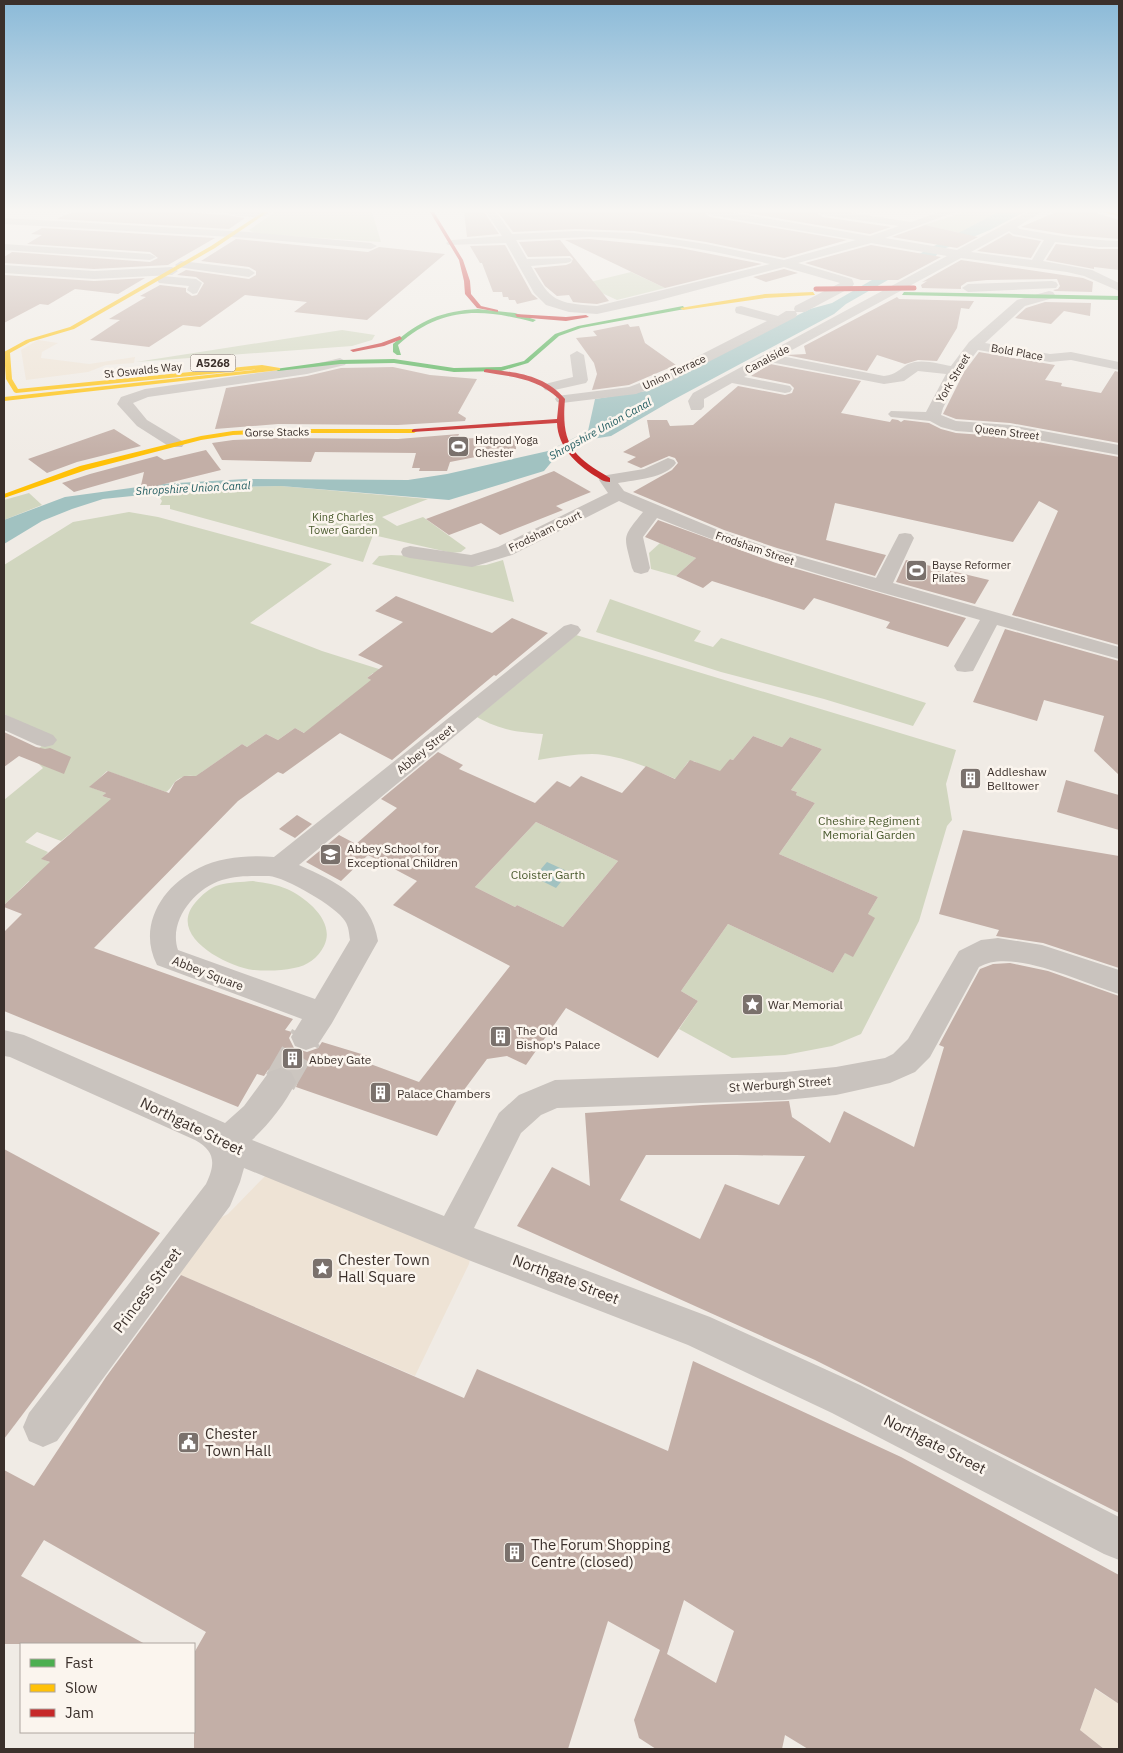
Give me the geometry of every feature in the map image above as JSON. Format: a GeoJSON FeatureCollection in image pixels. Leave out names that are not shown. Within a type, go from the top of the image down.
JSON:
{"type":"FeatureCollection","features":[{"type":"Feature","properties":{"kind":"main road"},"geometry":{"type":"LineString","coordinates":[[16,384],[6,360],[6,352],[19,345],[72,328],[132,294]]}},
{"type":"Feature","properties":{"kind":"main road"},"geometry":{"type":"LineString","coordinates":[[468,294],[479,307],[496,312]]}},
{"type":"Feature","properties":{"kind":"main road"},"geometry":{"type":"LineString","coordinates":[[426,320],[457,312],[496,312],[575,319],[725,294]]}},
{"type":"Feature","properties":{"kind":"main road"},"geometry":{"type":"LineString","coordinates":[[486,371],[526,362],[535,356],[551,339],[566,331],[580,327],[688,306],[788,294]]}},
{"type":"Feature","properties":{"kind":"main road"},"geometry":{"type":"LineString","coordinates":[[1023,294],[1119,298]]}},
{"type":"Feature","properties":{"kind":"main road"},"geometry":{"type":"LineString","coordinates":[[313,353],[367,349],[400,338],[426,320],[442,302]]}},
{"type":"Feature","properties":{"kind":"main road"},"geometry":{"type":"LineString","coordinates":[[517,315],[540,323],[547,328],[551,339]]}},
{"type":"Feature","properties":{"kind":"main road","name":"A5268"},"geometry":{"type":"LineString","coordinates":[[400,338],[395,346],[396,352],[405,359],[418,364]]}},
{"type":"Feature","properties":{"kind":"main road"},"geometry":{"type":"LineString","coordinates":[[19,345],[18,354],[21,361]]}},
{"type":"Feature","properties":{"kind":"main road","name":"St Oswalds Way"},"geometry":{"type":"LineString","coordinates":[[16,384],[275,357]]}},
{"type":"Feature","properties":{"kind":"main road","name":"A5268"},"geometry":{"type":"LineString","coordinates":[[340,362],[394,361],[454,370],[486,371]]}},
{"type":"Feature","properties":{"kind":"main road","name":"St Oswalds Way"},"geometry":{"type":"LineString","coordinates":[[4,398],[340,362]]}},
{"type":"Feature","properties":{"kind":"main road"},"geometry":{"type":"LineString","coordinates":[[4,398],[16,384],[262,367],[279,369]]}},
{"type":"Feature","properties":{"kind":"main road"},"geometry":{"type":"LineString","coordinates":[[486,371],[538,380],[550,387],[562,399],[559,421],[562,439],[586,468],[607,480]]}},
{"type":"Feature","properties":{"kind":"main road","name":"Gorse Stacks"},"geometry":{"type":"LineString","coordinates":[[4,496],[83,468],[176,444],[233,433],[278,431],[398,432],[559,421]]}},
{"type":"Feature","properties":{"kind":"street"},"geometry":{"type":"LineString","coordinates":[[542,294],[550,302],[569,308],[597,310],[666,294]]}},
{"type":"Feature","properties":{"kind":"street","name":"Union Terrace"},"geometry":{"type":"LineString","coordinates":[[562,399],[631,392],[666,378],[830,294]]}},
{"type":"Feature","properties":{"kind":"street","name":"Canalside"},"geometry":{"type":"LineString","coordinates":[[696,406],[698,396],[887,294]]}},
{"type":"Feature","properties":{"kind":"street"},"geometry":{"type":"LineString","coordinates":[[969,294],[995,306],[1004,314],[1000,321]]}},
{"type":"Feature","properties":{"kind":"street"},"geometry":{"type":"LineString","coordinates":[[626,304],[714,295]]}},
{"type":"Feature","properties":{"kind":"street","name":"York Street"},"geometry":{"type":"LineString","coordinates":[[934,417],[932,413],[955,371],[974,345],[1021,303],[1049,295]]}},
{"type":"Feature","properties":{"kind":"street"},"geometry":{"type":"LineString","coordinates":[[741,310],[790,315]]}},
{"type":"Feature","properties":{"kind":"street","name":"Bold Place"},"geometry":{"type":"LineString","coordinates":[[974,345],[1050,358],[1071,356],[1119,366]]}},
{"type":"Feature","properties":{"kind":"street"},"geometry":{"type":"LineString","coordinates":[[550,387],[581,380],[577,355]]}},
{"type":"Feature","properties":{"kind":"street"},"geometry":{"type":"LineString","coordinates":[[769,358],[884,380],[899,378],[914,367],[925,366],[955,371]]}},
{"type":"Feature","properties":{"kind":"street"},"geometry":{"type":"LineString","coordinates":[[176,444],[142,423],[125,404],[126,400],[139,395],[306,370],[340,362]]}},
{"type":"Feature","properties":{"kind":"street"},"geometry":{"type":"LineString","coordinates":[[731,379],[786,389]]}},
{"type":"Feature","properties":{"kind":"street","name":"Queen Street"},"geometry":{"type":"LineString","coordinates":[[896,414],[934,417],[946,424],[956,426],[1010,430],[1119,450]]}},
{"type":"Feature","properties":{"kind":"street"},"geometry":{"type":"LineString","coordinates":[[618,495],[607,480],[648,473],[668,463]]}},
{"type":"Feature","properties":{"kind":"street","name":"Frodsham Street"},"geometry":{"type":"LineString","coordinates":[[618,495],[769,554],[1119,653]]}},
{"type":"Feature","properties":{"kind":"street","name":"Frodsham Court"},"geometry":{"type":"LineString","coordinates":[[410,552],[472,561],[505,551],[618,495]]}},
{"type":"Feature","properties":{"kind":"street"},"geometry":{"type":"LineString","coordinates":[[640,568],[634,538],[635,532],[654,510]]}},
{"type":"Feature","properties":{"kind":"street"},"geometry":{"type":"LineString","coordinates":[[882,587],[905,538]]}},
{"type":"Feature","properties":{"kind":"street"},"geometry":{"type":"LineString","coordinates":[[965,666],[991,618]]}},
{"type":"Feature","properties":{"kind":"street","name":"Abbey Street"},"geometry":{"type":"LineString","coordinates":[[278,868],[571,630]]}},
{"type":"Feature","properties":{"kind":"street"},"geometry":{"type":"LineString","coordinates":[[4,721],[45,740]]}},
{"type":"Feature","properties":{"kind":"street","name":"Abbey Square"},"geometry":{"type":"LineString","coordinates":[[306,1037],[322,1014],[364,941],[361,925],[355,912],[342,901],[278,868],[227,870],[210,874],[196,882],[164,918],[161,930],[163,950],[167,957],[185,966],[322,1014]]}},
{"type":"Feature","properties":{"kind":"street","name":"St Werburgh Street"},"geometry":{"type":"LineString","coordinates":[[452,1236],[510,1123],[530,1105],[555,1094],[785,1086],[836,1081],[890,1070],[904,1063],[919,1048],[969,960],[979,952],[1018,950],[1119,982]]}},
{"type":"Feature","properties":{"kind":"street","name":"Northgate Street"},"geometry":{"type":"LineString","coordinates":[[4,1044],[13,1044],[206,1130],[218,1136],[224,1145],[452,1236],[697,1330],[846,1399],[1119,1539]]}},
{"type":"Feature","properties":{"kind":"street"},"geometry":{"type":"LineString","coordinates":[[224,1145],[255,1116],[280,1082]]}},
{"type":"Feature","properties":{"kind":"street","name":"Princess Street"},"geometry":{"type":"LineString","coordinates":[[43,1427],[218,1194],[228,1175],[228,1157],[224,1145]]}},
{"type":"Feature","properties":{"kind":"green space"},"geometry":{"type":"Polygon","coordinates":[[[603,294],[642,294],[617,300],[603,294]]]}},
{"type":"Feature","properties":{"kind":"green space"},"geometry":{"type":"Polygon","coordinates":[[[342,330],[375,335],[372,340],[352,346],[136,362],[342,330]]]}},
{"type":"Feature","properties":{"kind":"green space","name":"King Charles Tower Garden"},"geometry":{"type":"Polygon","coordinates":[[[281,486],[428,499],[382,517],[397,526],[423,517],[466,548],[461,552],[452,553],[373,535],[363,562],[170,509],[170,505],[160,505],[162,501],[157,494],[220,487],[281,486]]]}},
{"type":"Feature","properties":{"kind":"green space"},"geometry":{"type":"Polygon","coordinates":[[[29,493],[42,505],[4,520],[4,500],[29,493]]]}},
{"type":"Feature","properties":{"kind":"green space"},"geometry":{"type":"Polygon","coordinates":[[[129,512],[158,517],[332,564],[250,623],[322,651],[382,670],[421,695],[373,673],[367,678],[375,682],[338,706],[321,742],[295,728],[278,740],[266,734],[247,747],[242,744],[202,772],[217,782],[197,776],[187,776],[177,780],[166,792],[107,771],[90,787],[106,793],[102,796],[119,802],[61,841],[37,832],[25,842],[48,852],[42,859],[80,874],[29,881],[4,905],[4,800],[43,768],[30,755],[52,738],[4,714],[4,565],[73,522],[129,512]]]}},
{"type":"Feature","properties":{"kind":"green space"},"geometry":{"type":"Polygon","coordinates":[[[660,543],[696,558],[676,576],[651,569],[649,553],[660,543]]]}},
{"type":"Feature","properties":{"kind":"green space"},"geometry":{"type":"Polygon","coordinates":[[[379,556],[414,556],[470,566],[486,565],[503,560],[514,602],[372,564],[379,556]]]}},
{"type":"Feature","properties":{"kind":"green space"},"geometry":{"type":"Polygon","coordinates":[[[610,599],[701,631],[694,641],[713,647],[721,638],[926,703],[913,726],[824,699],[721,672],[596,632],[610,599]]]}},
{"type":"Feature","properties":{"kind":"green space","name":"Cheshire Regiment Memorial Garden"},"geometry":{"type":"Polygon","coordinates":[[[576,635],[956,750],[946,784],[952,820],[947,826],[919,921],[861,1034],[832,1046],[785,1055],[732,1058],[679,1029],[698,1001],[681,991],[728,924],[833,973],[878,897],[779,854],[815,803],[796,795],[797,792],[791,790],[822,749],[790,737],[782,747],[753,736],[733,760],[730,759],[715,784],[710,771],[694,761],[688,762],[680,773],[681,781],[638,764],[604,755],[578,755],[538,760],[543,734],[509,730],[477,717],[576,635]]]}},
{"type":"Feature","properties":{"kind":"green space","name":"Cloister Garth"},"geometry":{"type":"Polygon","coordinates":[[[536,822],[618,861],[563,927],[517,905],[515,907],[475,887],[536,822]]]}},
{"type":"Feature","properties":{"kind":"green space"},"geometry":{"type":"Polygon","coordinates":[[[253,881],[287,889],[303,898],[318,912],[326,928],[327,937],[322,950],[312,961],[289,969],[253,970],[215,956],[194,938],[188,927],[188,915],[195,903],[203,895],[219,885],[253,881]]]}},
{"type":"Feature","properties":{"kind":"shaded area"},"geometry":{"type":"Polygon","coordinates":[[[38,340],[58,343],[42,352],[41,358],[89,364],[135,357],[134,363],[106,365],[88,372],[26,380],[21,350],[38,340]]]}},
{"type":"Feature","properties":{"kind":"shaded area","name":"Chester Town Hall Square"},"geometry":{"type":"Polygon","coordinates":[[[266,1175],[471,1253],[469,1264],[415,1376],[176,1273],[218,1219],[228,1214],[266,1175]]]}},
{"type":"Feature","properties":{"kind":"shaded area"},"geometry":{"type":"Polygon","coordinates":[[[1095,1689],[1119,1704],[1119,1749],[1104,1749],[1080,1730],[1095,1689]]]}},
{"type":"Feature","properties":{"kind":"water","name":"Shropshire Union Canal"},"geometry":{"type":"Polygon","coordinates":[[[848,294],[864,294],[846,304],[834,314],[671,401],[611,436],[592,439],[554,459],[544,471],[449,500],[281,486],[220,487],[103,499],[42,521],[4,544],[4,520],[65,497],[160,484],[246,479],[408,480],[447,474],[548,451],[588,431],[595,399],[646,391],[810,309],[832,303],[848,294]]]}},
{"type":"Feature","properties":{"kind":"water"},"geometry":{"type":"Polygon","coordinates":[[[547,862],[569,872],[556,888],[534,877],[547,862]]]}},
{"type":"Feature","properties":{"kind":"pier"},"geometry":{"type":"Polygon","coordinates":[[[588,431],[591,442],[558,460],[548,451],[588,431]]]}},
{"type":"Feature","properties":{"kind":"building"},"geometry":{"type":"Polygon","coordinates":[[[4,294],[67,294],[48,305],[40,304],[4,323],[4,294]]]}},
{"type":"Feature","properties":{"kind":"building"},"geometry":{"type":"Polygon","coordinates":[[[144,294],[398,294],[367,320],[294,312],[307,302],[245,295],[200,327],[183,325],[149,347],[90,340],[120,320],[109,319],[146,297],[140,296],[144,294]]]}},
{"type":"Feature","properties":{"kind":"building"},"geometry":{"type":"Polygon","coordinates":[[[502,294],[532,294],[538,299],[517,304],[515,300],[503,297],[502,294]]]}},
{"type":"Feature","properties":{"kind":"building"},"geometry":{"type":"Polygon","coordinates":[[[554,294],[603,294],[609,301],[597,304],[583,303],[573,302],[569,295],[557,296],[554,294]]]}},
{"type":"Feature","properties":{"kind":"building"},"geometry":{"type":"Polygon","coordinates":[[[897,297],[899,299],[974,301],[969,309],[961,308],[957,328],[937,361],[918,360],[905,364],[877,355],[867,371],[786,355],[806,354],[804,346],[897,297]]]}},
{"type":"Feature","properties":{"kind":"building"},"geometry":{"type":"Polygon","coordinates":[[[1045,302],[1091,303],[1090,316],[1064,311],[1051,324],[1015,318],[1026,308],[1045,302]]]}},
{"type":"Feature","properties":{"kind":"building"},"geometry":{"type":"Polygon","coordinates":[[[628,324],[630,327],[639,326],[645,343],[676,365],[629,385],[592,390],[597,374],[594,363],[576,338],[597,336],[593,331],[628,324]]]}},
{"type":"Feature","properties":{"kind":"building"},"geometry":{"type":"Polygon","coordinates":[[[979,352],[1055,365],[1045,380],[1062,383],[1061,386],[1101,393],[1115,371],[1119,372],[1119,443],[1010,423],[956,419],[943,414],[964,372],[979,352]]]}},
{"type":"Feature","properties":{"kind":"building"},"geometry":{"type":"Polygon","coordinates":[[[770,364],[861,381],[841,413],[890,422],[892,419],[901,422],[904,420],[929,423],[956,433],[1010,437],[1119,457],[1119,645],[1012,615],[1058,511],[1039,501],[1013,542],[835,503],[826,540],[886,555],[875,576],[777,548],[724,530],[633,492],[672,470],[678,463],[675,458],[669,456],[641,468],[627,462],[636,457],[623,452],[650,437],[647,420],[667,420],[670,426],[693,425],[738,386],[785,395],[792,393],[794,388],[790,384],[751,376],[770,364]]]}},
{"type":"Feature","properties":{"kind":"building"},"geometry":{"type":"Polygon","coordinates":[[[393,367],[430,375],[477,379],[458,413],[466,418],[465,421],[398,425],[278,424],[215,429],[226,388],[307,376],[341,368],[393,367]]]}},
{"type":"Feature","properties":{"kind":"building"},"geometry":{"type":"Polygon","coordinates":[[[114,429],[141,446],[77,462],[47,473],[28,459],[114,429]]]}},
{"type":"Feature","properties":{"kind":"building"},"geometry":{"type":"Polygon","coordinates":[[[459,434],[457,439],[515,436],[516,449],[450,462],[447,471],[419,471],[420,468],[412,468],[416,453],[315,452],[311,462],[222,460],[212,443],[278,438],[398,439],[459,434]]]}},
{"type":"Feature","properties":{"kind":"building"},"geometry":{"type":"Polygon","coordinates":[[[206,450],[221,470],[140,490],[144,472],[74,492],[62,483],[157,456],[164,460],[206,450]]]}},
{"type":"Feature","properties":{"kind":"building"},"geometry":{"type":"Polygon","coordinates":[[[554,471],[591,492],[556,506],[563,510],[500,535],[481,523],[449,535],[426,519],[554,471]]]}},
{"type":"Feature","properties":{"kind":"building"},"geometry":{"type":"Polygon","coordinates":[[[658,520],[776,563],[966,618],[948,647],[886,628],[890,622],[814,598],[804,610],[712,581],[703,588],[676,576],[696,558],[645,537],[658,520]]]}},
{"type":"Feature","properties":{"kind":"building"},"geometry":{"type":"Polygon","coordinates":[[[906,560],[989,580],[975,604],[896,582],[906,560]]]}},
{"type":"Feature","properties":{"kind":"building"},"geometry":{"type":"Polygon","coordinates":[[[396,596],[492,633],[512,618],[548,633],[496,676],[494,675],[392,760],[340,733],[283,774],[278,772],[238,801],[94,948],[293,1019],[285,1030],[292,1032],[289,1038],[294,1048],[307,1052],[318,1048],[322,1042],[368,1056],[365,1062],[419,1082],[510,966],[393,905],[417,881],[368,855],[341,881],[306,862],[339,835],[356,844],[397,808],[381,799],[438,752],[463,765],[459,769],[535,803],[557,781],[570,787],[581,776],[622,793],[646,766],[675,779],[690,760],[720,771],[730,759],[733,760],[753,736],[782,747],[790,737],[822,749],[791,790],[797,792],[796,795],[815,803],[779,854],[878,897],[868,914],[875,918],[853,957],[845,953],[833,973],[728,924],[681,991],[698,1001],[658,1058],[566,1008],[526,1065],[507,1056],[487,1059],[458,1098],[437,1136],[296,1087],[298,1081],[293,1071],[281,1066],[268,1070],[264,1076],[257,1074],[238,1107],[4,1011],[4,932],[22,914],[4,907],[4,905],[50,862],[41,859],[111,799],[102,796],[106,793],[89,787],[108,771],[169,793],[175,782],[184,776],[196,776],[242,744],[247,747],[266,734],[278,740],[295,728],[304,733],[371,680],[367,678],[383,666],[358,655],[403,622],[375,611],[396,596]],[[536,822],[475,887],[515,907],[517,905],[563,927],[618,861],[536,822]]]}},
{"type":"Feature","properties":{"kind":"building"},"geometry":{"type":"Polygon","coordinates":[[[1005,629],[1119,661],[1119,775],[1094,751],[1104,716],[1044,700],[1037,721],[973,702],[1005,629]]]}},
{"type":"Feature","properties":{"kind":"building"},"geometry":{"type":"Polygon","coordinates":[[[4,732],[36,747],[50,748],[71,757],[64,774],[19,756],[4,767],[4,732]]]}},
{"type":"Feature","properties":{"kind":"building"},"geometry":{"type":"Polygon","coordinates":[[[1066,780],[1119,795],[1119,830],[1057,812],[1066,780]]]}},
{"type":"Feature","properties":{"kind":"building"},"geometry":{"type":"Polygon","coordinates":[[[297,815],[312,824],[295,838],[279,829],[297,815]]]}},
{"type":"Feature","properties":{"kind":"building"},"geometry":{"type":"Polygon","coordinates":[[[963,830],[1119,856],[1119,968],[1043,943],[996,936],[999,930],[939,914],[963,830]]]}},
{"type":"Feature","properties":{"kind":"building"},"geometry":{"type":"Polygon","coordinates":[[[1010,963],[1048,971],[1119,996],[1119,1513],[815,1360],[517,1226],[552,1167],[590,1186],[585,1113],[789,1101],[792,1117],[830,1143],[844,1111],[914,1147],[944,1047],[939,1045],[980,969],[993,964],[1010,963]],[[646,1155],[620,1200],[700,1239],[725,1184],[779,1205],[805,1156],[646,1155]]]}},
{"type":"Feature","properties":{"kind":"building"},"geometry":{"type":"Polygon","coordinates":[[[4,1149],[160,1233],[4,1439],[4,1149]]]}},
{"type":"Feature","properties":{"kind":"building"},"geometry":{"type":"Polygon","coordinates":[[[181,1275],[464,1398],[477,1369],[668,1451],[693,1361],[901,1457],[1119,1575],[1119,1704],[1095,1688],[1080,1730],[1104,1749],[808,1749],[785,1735],[782,1749],[656,1749],[639,1738],[634,1720],[660,1650],[608,1621],[568,1749],[194,1749],[195,1651],[206,1632],[44,1540],[21,1576],[143,1643],[4,1644],[4,1470],[34,1486],[106,1377],[181,1275]],[[684,1600],[667,1654],[716,1683],[734,1631],[684,1600]]]}},
{"type":"Feature","properties":{"kind":"tunnel"},"geometry":{"type":"LineString","coordinates":[[280,1082],[306,1037]]}},
{"type":"Feature","properties":{"kind":"traffic: fast"},"geometry":{"type":"LineString","coordinates":[[904,294],[1119,298]]}},
{"type":"Feature","properties":{"kind":"traffic: fast"},"geometry":{"type":"LineString","coordinates":[[278,369],[340,362],[394,361],[454,370],[501,369],[526,362],[557,335],[580,327],[683,308]]}},
{"type":"Feature","properties":{"kind":"traffic: fast"},"geometry":{"type":"LineString","coordinates":[[399,354],[396,352],[395,345],[425,322],[442,315],[478,310],[515,315],[533,320]]}},
{"type":"Feature","properties":{"kind":"traffic: slow"},"geometry":{"type":"LineString","coordinates":[[16,391],[9,379],[7,352],[28,341],[72,328],[132,294]]}},
{"type":"Feature","properties":{"kind":"traffic: slow"},"geometry":{"type":"LineString","coordinates":[[683,308],[765,296],[813,294]]}},
{"type":"Feature","properties":{"kind":"traffic: slow"},"geometry":{"type":"LineString","coordinates":[[16,391],[216,371],[262,367],[273,368]]}},
{"type":"Feature","properties":{"kind":"traffic: slow"},"geometry":{"type":"LineString","coordinates":[[4,399],[278,369]]}},
{"type":"Feature","properties":{"kind":"traffic: slow"},"geometry":{"type":"LineString","coordinates":[[4,496],[83,468],[201,438],[233,433],[278,431],[414,431]]}},
{"type":"Feature","properties":{"kind":"traffic: jam"},"geometry":{"type":"LineString","coordinates":[[468,294],[479,307],[496,311]]}},
{"type":"Feature","properties":{"kind":"traffic: jam"},"geometry":{"type":"LineString","coordinates":[[517,315],[566,319],[586,317]]}},
{"type":"Feature","properties":{"kind":"traffic: jam"},"geometry":{"type":"LineString","coordinates":[[353,350],[382,345],[400,338]]}},
{"type":"Feature","properties":{"kind":"traffic: jam"},"geometry":{"type":"LineString","coordinates":[[486,371],[507,373],[527,378],[546,385],[554,391],[562,399],[561,428],[563,439],[568,448],[583,464],[607,480]]}},
{"type":"Feature","properties":{"kind":"traffic: jam"},"geometry":{"type":"LineString","coordinates":[[414,431],[559,421]]}},
{"type":"Feature","properties":{"kind":"place","name":"Hotpod Yoga Chester"},"geometry":{"type":"Point","coordinates":[459,446]}},
{"type":"Feature","properties":{"kind":"place","name":"Bayse Reformer Pilates"},"geometry":{"type":"Point","coordinates":[916,571]}},
{"type":"Feature","properties":{"kind":"place","name":"Addleshaw Belltower"},"geometry":{"type":"Point","coordinates":[971,778]}},
{"type":"Feature","properties":{"kind":"place","name":"Abbey School for Exceptional Children"},"geometry":{"type":"Point","coordinates":[331,855]}},
{"type":"Feature","properties":{"kind":"place","name":"War Memorial"},"geometry":{"type":"Point","coordinates":[752,1004]}},
{"type":"Feature","properties":{"kind":"place","name":"The Old Bishop's Palace"},"geometry":{"type":"Point","coordinates":[500,1037]}},
{"type":"Feature","properties":{"kind":"place","name":"Abbey Gate"},"geometry":{"type":"Point","coordinates":[293,1059]}},
{"type":"Feature","properties":{"kind":"place","name":"Palace Chambers"},"geometry":{"type":"Point","coordinates":[381,1093]}},
{"type":"Feature","properties":{"kind":"place","name":"Chester Town Hall Square"},"geometry":{"type":"Point","coordinates":[322,1268]}},
{"type":"Feature","properties":{"kind":"place","name":"Chester Town Hall"},"geometry":{"type":"Point","coordinates":[189,1442]}},
{"type":"Feature","properties":{"kind":"place","name":"The Forum Shopping Centre (closed)"},"geometry":{"type":"Point","coordinates":[515,1553]}}]}
